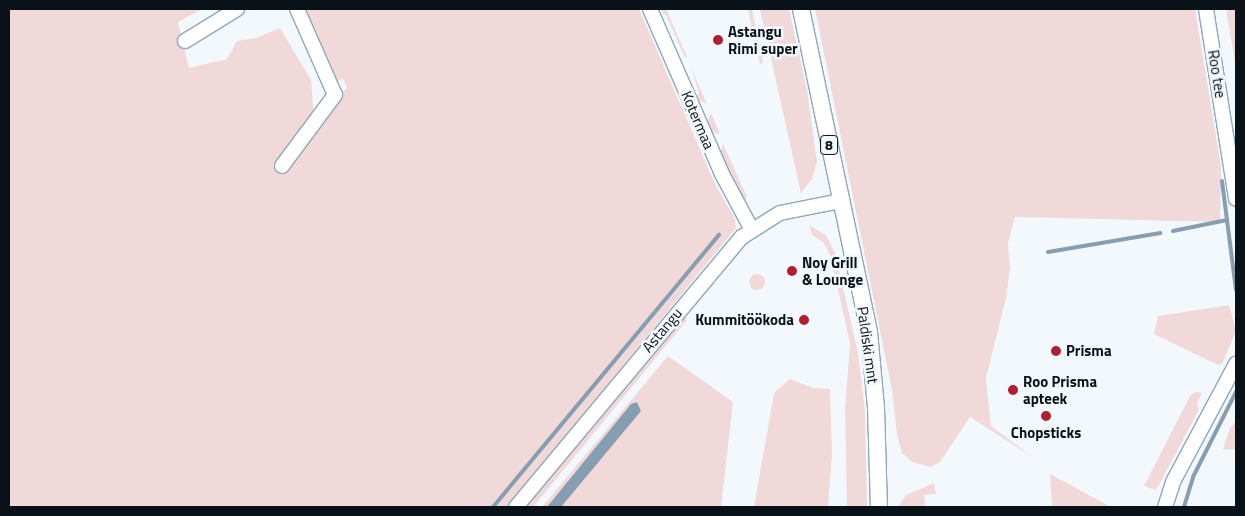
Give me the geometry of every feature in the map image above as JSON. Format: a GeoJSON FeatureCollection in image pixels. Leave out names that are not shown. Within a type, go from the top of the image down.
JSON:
{"type":"FeatureCollection","features":[{"type":"Feature","properties":{"kind":"main road","name":"Paldiski mnt"},"geometry":{"type":"LineString","coordinates":[[801,9],[868,332],[876,407],[879,507]]}},
{"type":"Feature","properties":{"kind":"street"},"geometry":{"type":"LineString","coordinates":[[185,41],[237,9]]}},
{"type":"Feature","properties":{"kind":"street"},"geometry":{"type":"LineString","coordinates":[[282,166],[334,95],[297,9]]}},
{"type":"Feature","properties":{"kind":"street","name":"Kotermaa"},"geometry":{"type":"LineString","coordinates":[[650,9],[722,174],[752,228]]}},
{"type":"Feature","properties":{"kind":"street","name":"Roo tee"},"geometry":{"type":"LineString","coordinates":[[1206,9],[1236,199]]}},
{"type":"Feature","properties":{"kind":"street","name":"Astangu"},"geometry":{"type":"LineString","coordinates":[[516,507],[701,282],[752,228],[780,213],[840,201]]}},
{"type":"Feature","properties":{"kind":"street"},"geometry":{"type":"LineString","coordinates":[[1165,507],[1174,480],[1236,364]]}},
{"type":"Feature","properties":{"kind":"shaded area"},"geometry":{"type":"Polygon","coordinates":[[[9,9],[202,9],[178,22],[189,68],[227,59],[237,41],[256,38],[280,28],[311,80],[314,118],[347,88],[343,79],[332,82],[302,9],[639,9],[715,184],[735,219],[736,228],[507,507],[9,507],[9,9]]]}},
{"type":"Feature","properties":{"kind":"shaded area"},"geometry":{"type":"Polygon","coordinates":[[[660,9],[666,9],[687,57],[685,58],[667,17],[660,9]]]}},
{"type":"Feature","properties":{"kind":"shaded area"},"geometry":{"type":"Polygon","coordinates":[[[748,9],[752,9],[763,62],[760,65],[748,9]]]}},
{"type":"Feature","properties":{"kind":"shaded area"},"geometry":{"type":"Polygon","coordinates":[[[760,9],[789,9],[807,90],[817,162],[812,179],[801,193],[760,9]]]}},
{"type":"Feature","properties":{"kind":"shaded area"},"geometry":{"type":"Polygon","coordinates":[[[815,9],[1195,9],[1221,166],[1220,222],[1015,217],[1008,243],[1010,268],[1006,298],[986,378],[991,426],[1034,458],[970,417],[940,462],[931,467],[912,462],[902,453],[897,435],[892,390],[815,9]]]}},
{"type":"Feature","properties":{"kind":"shaded area"},"geometry":{"type":"Polygon","coordinates":[[[1226,9],[1236,9],[1236,68],[1226,9]]]}},
{"type":"Feature","properties":{"kind":"shaded area"},"geometry":{"type":"Polygon","coordinates":[[[691,68],[707,104],[696,99],[699,93],[691,68]]]}},
{"type":"Feature","properties":{"kind":"shaded area"},"geometry":{"type":"Polygon","coordinates":[[[711,113],[720,134],[712,132],[707,122],[711,113]]]}},
{"type":"Feature","properties":{"kind":"shaded area"},"geometry":{"type":"Polygon","coordinates":[[[723,144],[747,197],[744,201],[720,154],[723,144]]]}},
{"type":"Feature","properties":{"kind":"shaded area"},"geometry":{"type":"Polygon","coordinates":[[[809,225],[826,235],[835,253],[858,353],[865,411],[867,507],[847,507],[845,409],[850,343],[831,258],[824,243],[812,235],[809,225]]]}},
{"type":"Feature","properties":{"kind":"shaded area"},"geometry":{"type":"Polygon","coordinates":[[[754,274],[760,274],[765,279],[763,288],[754,290],[749,285],[749,279],[754,274]]]}},
{"type":"Feature","properties":{"kind":"shaded area"},"geometry":{"type":"Polygon","coordinates":[[[1229,305],[1236,331],[1222,364],[1218,365],[1154,334],[1158,316],[1229,305]]]}},
{"type":"Feature","properties":{"kind":"shaded area"},"geometry":{"type":"Polygon","coordinates":[[[684,315],[687,320],[543,495],[533,507],[525,507],[684,315]]]}},
{"type":"Feature","properties":{"kind":"shaded area"},"geometry":{"type":"Polygon","coordinates":[[[668,356],[733,402],[721,507],[542,507],[668,356]]]}},
{"type":"Feature","properties":{"kind":"shaded area"},"geometry":{"type":"Polygon","coordinates":[[[790,379],[813,388],[830,389],[832,455],[828,507],[754,507],[774,393],[790,379]]]}},
{"type":"Feature","properties":{"kind":"shaded area"},"geometry":{"type":"Polygon","coordinates":[[[1202,393],[1197,403],[1199,410],[1156,490],[1144,486],[1191,394],[1202,393]]]}},
{"type":"Feature","properties":{"kind":"shaded area"},"geometry":{"type":"Polygon","coordinates":[[[1236,421],[1236,450],[1223,449],[1230,428],[1236,421]]]}},
{"type":"Feature","properties":{"kind":"shaded area"},"geometry":{"type":"Polygon","coordinates":[[[1050,474],[1111,507],[1052,507],[1050,474]]]}},
{"type":"Feature","properties":{"kind":"shaded area"},"geometry":{"type":"Polygon","coordinates":[[[934,483],[936,494],[924,495],[925,507],[898,507],[906,495],[934,483]]]}},
{"type":"Feature","properties":{"kind":"water"},"geometry":{"type":"Polygon","coordinates":[[[637,402],[641,411],[561,507],[547,507],[631,404],[637,402]]]}},
{"type":"Feature","properties":{"kind":"waterway"},"geometry":{"type":"LineString","coordinates":[[1222,181],[1236,290]]}},
{"type":"Feature","properties":{"kind":"waterway"},"geometry":{"type":"LineString","coordinates":[[1173,231],[1227,220]]}},
{"type":"Feature","properties":{"kind":"waterway"},"geometry":{"type":"LineString","coordinates":[[1048,252],[1160,233]]}},
{"type":"Feature","properties":{"kind":"waterway"},"geometry":{"type":"LineString","coordinates":[[493,507],[719,235]]}},
{"type":"Feature","properties":{"kind":"waterway"},"geometry":{"type":"LineString","coordinates":[[1184,507],[1193,477],[1236,392]]}},
{"type":"Feature","properties":{"kind":"place","name":"Astangu Rimi super"},"geometry":{"type":"Point","coordinates":[718,40]}},
{"type":"Feature","properties":{"kind":"place","name":"Noy Grill & Lounge"},"geometry":{"type":"Point","coordinates":[792,271]}},
{"type":"Feature","properties":{"kind":"place","name":"Kummitöökoda"},"geometry":{"type":"Point","coordinates":[804,320]}},
{"type":"Feature","properties":{"kind":"place","name":"Prisma"},"geometry":{"type":"Point","coordinates":[1056,351]}},
{"type":"Feature","properties":{"kind":"place","name":"Roo Prisma apteek"},"geometry":{"type":"Point","coordinates":[1013,390]}},
{"type":"Feature","properties":{"kind":"place","name":"Chopsticks"},"geometry":{"type":"Point","coordinates":[1046,416]}}]}
